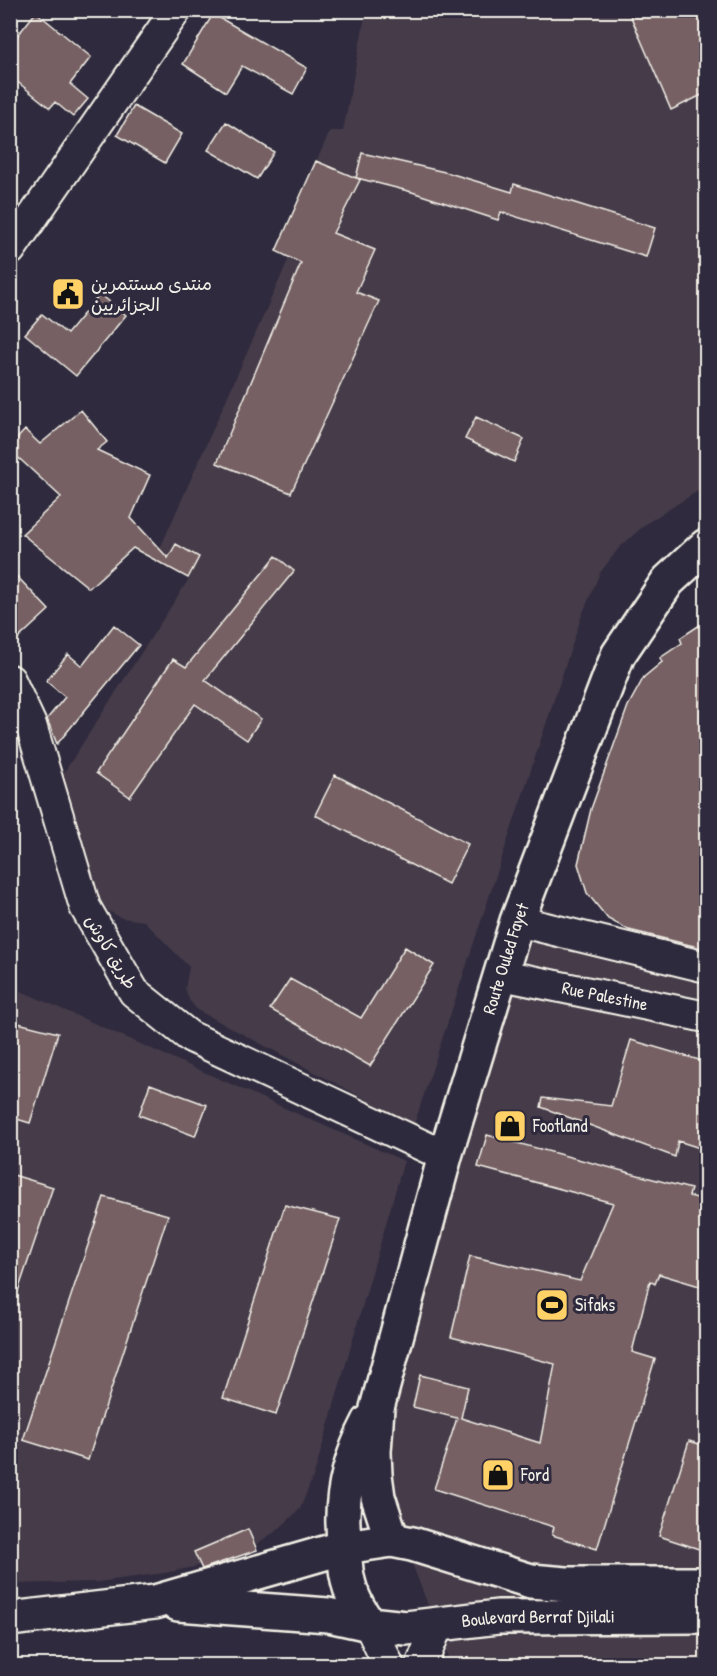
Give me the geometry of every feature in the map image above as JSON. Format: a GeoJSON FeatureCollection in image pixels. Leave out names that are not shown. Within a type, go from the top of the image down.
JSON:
{"type":"FeatureCollection","features":[{"type":"Feature","properties":{"kind":"main road","name":"Route Ouled Fayet"},"geometry":{"type":"LineString","coordinates":[[377,1408],[445,1156],[517,921],[618,655],[668,581],[706,546]]}},
{"type":"Feature","properties":{"kind":"main road"},"geometry":{"type":"LineString","coordinates":[[377,1408],[375,1474],[378,1497],[392,1540]]}},
{"type":"Feature","properties":{"kind":"main road"},"geometry":{"type":"LineString","coordinates":[[369,1624],[359,1611],[349,1588],[344,1564],[342,1512],[347,1477],[360,1441],[377,1408]]}},
{"type":"Feature","properties":{"kind":"main road","name":"Boulevard Berraf Djilali"},"geometry":{"type":"LineString","coordinates":[[155,1602],[345,1547],[392,1540],[412,1544],[531,1581],[566,1584],[706,1584]]}},
{"type":"Feature","properties":{"kind":"main road"},"geometry":{"type":"LineString","coordinates":[[10,1619],[155,1602]]}},
{"type":"Feature","properties":{"kind":"main road","name":"Boulevard Berraf Djilali"},"geometry":{"type":"LineString","coordinates":[[155,1602],[318,1614],[369,1624],[406,1628],[498,1617],[706,1616]]}},
{"type":"Feature","properties":{"kind":"street"},"geometry":{"type":"LineString","coordinates":[[10,250],[176,10]]}},
{"type":"Feature","properties":{"kind":"street","name":"طريق كاوش"},"geometry":{"type":"LineString","coordinates":[[10,680],[31,725],[85,907],[134,992],[189,1036],[445,1156]]}},
{"type":"Feature","properties":{"kind":"street"},"geometry":{"type":"LineString","coordinates":[[517,921],[706,967]]}},
{"type":"Feature","properties":{"kind":"street","name":"Rue Palestine"},"geometry":{"type":"LineString","coordinates":[[502,975],[706,1017]]}},
{"type":"Feature","properties":{"kind":"street"},"geometry":{"type":"LineString","coordinates":[[369,1624],[389,1665]]}},
{"type":"Feature","properties":{"kind":"street"},"geometry":{"type":"LineString","coordinates":[[421,1665],[438,1624]]}},
{"type":"Feature","properties":{"kind":"shaded area"},"geometry":{"type":"Polygon","coordinates":[[[366,11],[706,11],[706,486],[647,523],[619,548],[600,573],[582,615],[414,1125],[197,1010],[189,1000],[185,988],[189,967],[144,921],[122,918],[108,911],[100,900],[92,886],[59,780],[190,577],[157,555],[289,258],[276,251],[330,131],[343,131],[366,11]]]}},
{"type":"Feature","properties":{"kind":"shaded area"},"geometry":{"type":"Polygon","coordinates":[[[544,908],[610,933],[706,957],[706,1665],[448,1665],[449,1660],[389,1504],[383,1446],[501,1023],[544,908]]]}},
{"type":"Feature","properties":{"kind":"shaded area"},"geometry":{"type":"Polygon","coordinates":[[[10,986],[404,1161],[315,1472],[300,1509],[278,1530],[252,1547],[208,1564],[165,1573],[98,1582],[11,1584],[10,986]]]}},
{"type":"Feature","properties":{"kind":"building"},"geometry":{"type":"Polygon","coordinates":[[[628,10],[706,10],[706,93],[671,110],[628,10]]]}},
{"type":"Feature","properties":{"kind":"building"},"geometry":{"type":"Polygon","coordinates":[[[36,12],[91,57],[70,84],[88,99],[73,117],[55,102],[50,108],[10,76],[10,45],[36,12]]]}},
{"type":"Feature","properties":{"kind":"building"},"geometry":{"type":"Polygon","coordinates":[[[213,14],[307,68],[293,94],[242,66],[226,92],[183,64],[213,14]]]}},
{"type":"Feature","properties":{"kind":"building"},"geometry":{"type":"Polygon","coordinates":[[[134,106],[182,134],[165,163],[117,135],[134,106]]]}},
{"type":"Feature","properties":{"kind":"building"},"geometry":{"type":"Polygon","coordinates":[[[226,122],[274,152],[257,179],[208,150],[226,122]]]}},
{"type":"Feature","properties":{"kind":"building"},"geometry":{"type":"Polygon","coordinates":[[[362,153],[449,173],[512,192],[514,184],[655,228],[646,257],[501,212],[498,220],[412,192],[357,178],[360,180],[333,233],[375,250],[356,292],[379,301],[291,493],[217,463],[301,263],[276,251],[316,161],[356,178],[362,153]]]}},
{"type":"Feature","properties":{"kind":"building"},"geometry":{"type":"Polygon","coordinates":[[[100,294],[126,315],[76,376],[25,334],[42,314],[67,334],[100,294]]]}},
{"type":"Feature","properties":{"kind":"building"},"geometry":{"type":"Polygon","coordinates":[[[81,410],[107,442],[97,450],[150,475],[131,518],[168,558],[176,544],[199,557],[188,578],[133,548],[89,588],[22,534],[61,497],[10,450],[10,446],[25,430],[40,444],[81,410]]]}},
{"type":"Feature","properties":{"kind":"building"},"geometry":{"type":"Polygon","coordinates":[[[476,417],[524,439],[514,462],[465,439],[476,417]]]}},
{"type":"Feature","properties":{"kind":"building"},"geometry":{"type":"Polygon","coordinates":[[[276,556],[294,571],[205,680],[261,719],[247,740],[195,704],[130,797],[96,773],[173,659],[186,667],[276,556]]]}},
{"type":"Feature","properties":{"kind":"building"},"geometry":{"type":"Polygon","coordinates":[[[10,569],[49,610],[10,646],[10,569]]]}},
{"type":"Feature","properties":{"kind":"building"},"geometry":{"type":"Polygon","coordinates":[[[706,621],[706,949],[629,930],[608,919],[587,893],[578,864],[591,809],[628,706],[644,677],[662,662],[660,658],[682,643],[680,638],[706,621]]]}},
{"type":"Feature","properties":{"kind":"building"},"geometry":{"type":"Polygon","coordinates":[[[114,625],[139,645],[57,744],[47,719],[65,697],[46,681],[68,654],[82,666],[114,625]]]}},
{"type":"Feature","properties":{"kind":"building"},"geometry":{"type":"Polygon","coordinates":[[[335,775],[468,844],[448,884],[315,815],[335,775]]]}},
{"type":"Feature","properties":{"kind":"building"},"geometry":{"type":"Polygon","coordinates":[[[405,947],[434,965],[370,1066],[270,1009],[290,979],[361,1018],[405,947]]]}},
{"type":"Feature","properties":{"kind":"building"},"geometry":{"type":"Polygon","coordinates":[[[10,1021],[58,1033],[30,1123],[10,1117],[10,1021]]]}},
{"type":"Feature","properties":{"kind":"building"},"geometry":{"type":"Polygon","coordinates":[[[631,1040],[706,1062],[706,1150],[678,1141],[675,1157],[541,1107],[543,1098],[611,1106],[631,1040]]]}},
{"type":"Feature","properties":{"kind":"building"},"geometry":{"type":"Polygon","coordinates":[[[150,1084],[207,1105],[195,1136],[139,1115],[150,1084]]]}},
{"type":"Feature","properties":{"kind":"building"},"geometry":{"type":"Polygon","coordinates":[[[487,1135],[691,1189],[689,1196],[706,1200],[706,1288],[659,1274],[655,1284],[650,1281],[632,1352],[655,1359],[597,1549],[552,1535],[554,1527],[434,1489],[457,1418],[413,1407],[420,1375],[468,1387],[461,1418],[540,1443],[555,1364],[451,1337],[470,1256],[580,1281],[613,1203],[478,1167],[487,1135]]]}},
{"type":"Feature","properties":{"kind":"building"},"geometry":{"type":"Polygon","coordinates":[[[10,1174],[53,1187],[15,1300],[10,1300],[10,1174]]]}},
{"type":"Feature","properties":{"kind":"building"},"geometry":{"type":"Polygon","coordinates":[[[104,1197],[168,1215],[88,1460],[23,1440],[104,1197]]]}},
{"type":"Feature","properties":{"kind":"building"},"geometry":{"type":"Polygon","coordinates":[[[285,1205],[340,1219],[276,1415],[223,1398],[285,1205]]]}},
{"type":"Feature","properties":{"kind":"building"},"geometry":{"type":"Polygon","coordinates":[[[689,1441],[706,1446],[706,1535],[702,1550],[659,1536],[689,1441]]]}},
{"type":"Feature","properties":{"kind":"building"},"geometry":{"type":"Polygon","coordinates":[[[248,1529],[257,1550],[202,1569],[194,1552],[248,1529]]]}},
{"type":"Feature","properties":{"kind":"place","name":"منتدى مستتمرين الجزائريين"},"geometry":{"type":"Point","coordinates":[68,294]}},
{"type":"Feature","properties":{"kind":"place","name":"Footland"},"geometry":{"type":"Point","coordinates":[510,1126]}},
{"type":"Feature","properties":{"kind":"place","name":"Sifaks"},"geometry":{"type":"Point","coordinates":[552,1305]}},
{"type":"Feature","properties":{"kind":"place","name":"Ford"},"geometry":{"type":"Point","coordinates":[498,1475]}}]}
